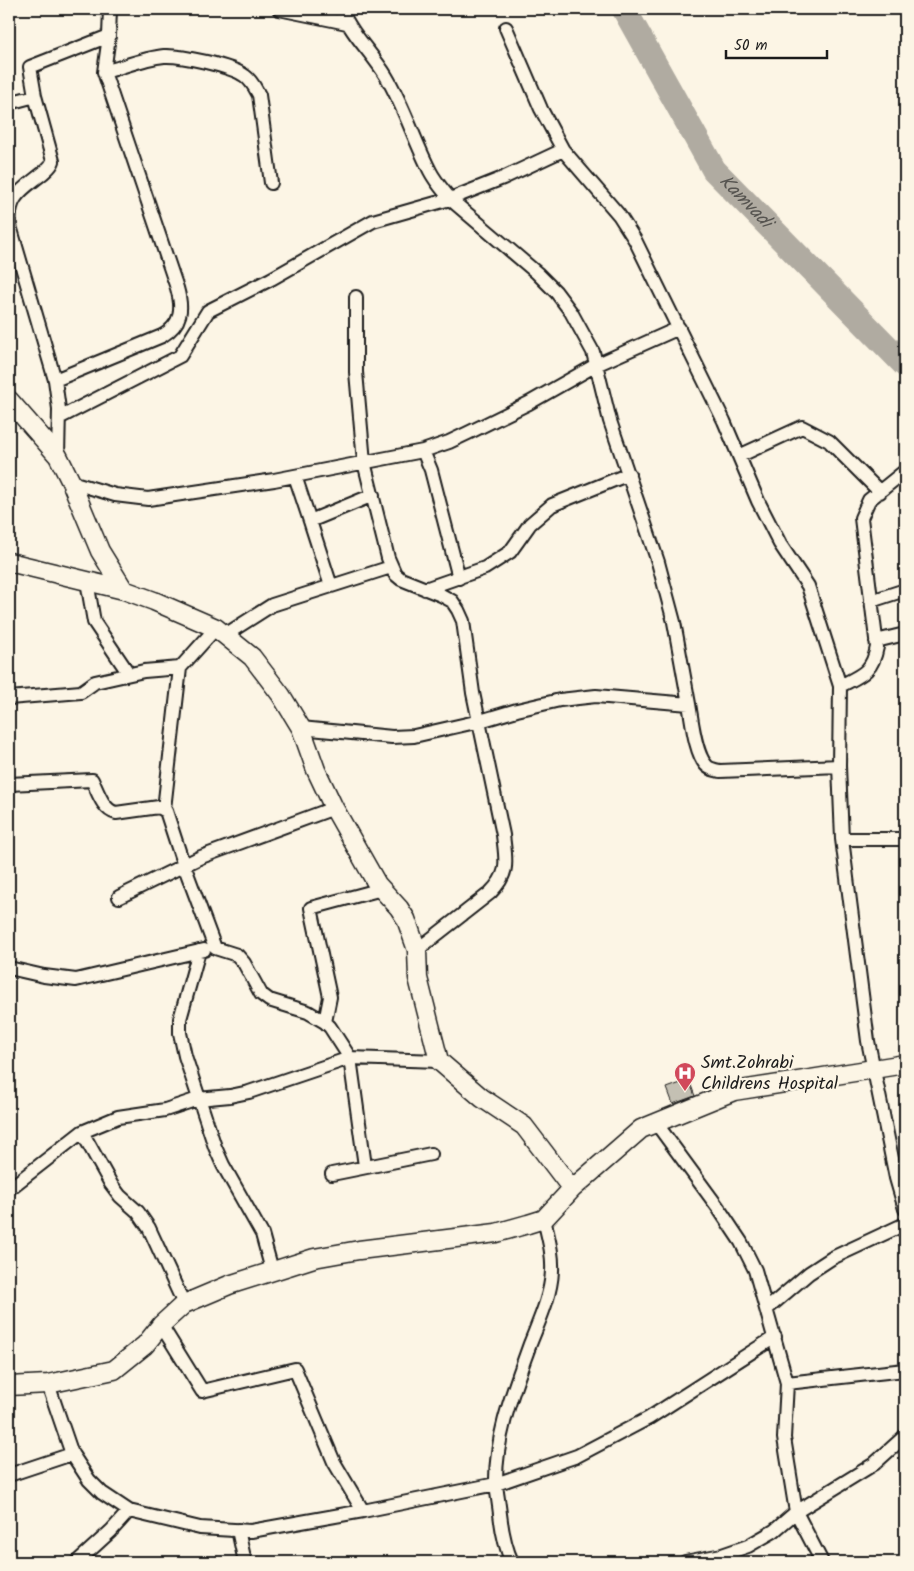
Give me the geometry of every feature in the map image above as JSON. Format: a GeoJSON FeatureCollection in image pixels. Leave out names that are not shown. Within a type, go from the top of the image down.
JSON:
{"type":"FeatureCollection","features":[{"type":"Feature","properties":{"kind":"street"},"geometry":{"type":"LineString","coordinates":[[54,380],[166,334],[176,325],[181,309],[177,288],[104,72],[109,36],[110,9]]}},
{"type":"Feature","properties":{"kind":"street"},"geometry":{"type":"LineString","coordinates":[[279,9],[347,23]]}},
{"type":"Feature","properties":{"kind":"street"},"geometry":{"type":"LineString","coordinates":[[341,9],[347,23],[386,75],[430,172],[450,199],[537,273],[556,292],[571,312],[592,352],[610,421],[658,562],[674,622],[700,754],[706,765],[720,771],[839,766]]}},
{"type":"Feature","properties":{"kind":"street"},"geometry":{"type":"LineString","coordinates":[[506,28],[541,109],[563,150],[619,215],[634,240],[724,421],[762,510],[780,544],[808,586],[840,686],[839,766],[842,839],[868,1041],[896,1178],[905,1209]]}},
{"type":"Feature","properties":{"kind":"street"},"geometry":{"type":"LineString","coordinates":[[58,456],[59,418],[54,380],[10,226],[9,213],[17,193],[48,168],[53,161],[35,96],[30,67],[109,36]]}},
{"type":"Feature","properties":{"kind":"street"},"geometry":{"type":"LineString","coordinates":[[104,72],[162,56],[178,57],[234,70],[245,76],[259,94],[271,183]]}},
{"type":"Feature","properties":{"kind":"street"},"geometry":{"type":"LineString","coordinates":[[9,103],[35,96]]}},
{"type":"Feature","properties":{"kind":"street"},"geometry":{"type":"LineString","coordinates":[[59,418],[180,356],[208,311],[271,280],[373,220],[450,199],[503,178],[563,150]]}},
{"type":"Feature","properties":{"kind":"street"},"geometry":{"type":"LineString","coordinates":[[356,297],[356,372],[364,462],[391,567],[401,579],[452,602],[460,616],[466,641],[473,693],[503,835],[505,857],[504,873],[501,882],[490,893],[417,950]]}},
{"type":"Feature","properties":{"kind":"street"},"geometry":{"type":"LineString","coordinates":[[71,482],[115,495],[148,499],[295,476],[423,451],[468,433],[529,403],[596,366],[679,328]]}},
{"type":"Feature","properties":{"kind":"street"},"geometry":{"type":"LineString","coordinates":[[9,400],[58,456],[100,551],[124,590]]}},
{"type":"Feature","properties":{"kind":"street"},"geometry":{"type":"LineString","coordinates":[[738,456],[802,427],[829,442],[880,492]]}},
{"type":"Feature","properties":{"kind":"street"},"geometry":{"type":"LineString","coordinates":[[423,451],[432,470],[459,578]]}},
{"type":"Feature","properties":{"kind":"street"},"geometry":{"type":"LineString","coordinates":[[840,686],[866,672],[875,658],[877,648],[861,518],[869,500],[905,471]]}},
{"type":"Feature","properties":{"kind":"street"},"geometry":{"type":"LineString","coordinates":[[425,589],[485,568],[510,552],[530,524],[552,505],[629,474]]}},
{"type":"Feature","properties":{"kind":"street"},"geometry":{"type":"LineString","coordinates":[[295,476],[332,586]]}},
{"type":"Feature","properties":{"kind":"street"},"geometry":{"type":"LineString","coordinates":[[310,521],[372,496]]}},
{"type":"Feature","properties":{"kind":"street"},"geometry":{"type":"LineString","coordinates":[[9,562],[124,590],[220,631],[252,657],[281,695],[301,728],[316,770],[334,808],[382,889],[406,919],[417,950],[418,978],[438,1061],[482,1098],[524,1126],[572,1189]]}},
{"type":"Feature","properties":{"kind":"street"},"geometry":{"type":"LineString","coordinates":[[9,698],[81,692],[95,682],[144,671],[180,668],[220,631],[272,605],[391,567]]}},
{"type":"Feature","properties":{"kind":"street"},"geometry":{"type":"LineString","coordinates":[[87,581],[94,622],[129,674]]}},
{"type":"Feature","properties":{"kind":"street"},"geometry":{"type":"LineString","coordinates":[[871,601],[905,590]]}},
{"type":"Feature","properties":{"kind":"street"},"geometry":{"type":"LineString","coordinates":[[876,641],[905,634]]}},
{"type":"Feature","properties":{"kind":"street"},"geometry":{"type":"LineString","coordinates":[[164,809],[180,668]]}},
{"type":"Feature","properties":{"kind":"street"},"geometry":{"type":"LineString","coordinates":[[301,728],[414,736],[560,700],[596,696],[689,704]]}},
{"type":"Feature","properties":{"kind":"street"},"geometry":{"type":"LineString","coordinates":[[9,784],[92,780],[104,805],[110,812],[116,813],[159,807],[164,809],[170,820],[184,866],[215,948]]}},
{"type":"Feature","properties":{"kind":"street"},"geometry":{"type":"LineString","coordinates":[[119,897],[222,849],[334,808]]}},
{"type":"Feature","properties":{"kind":"street"},"geometry":{"type":"LineString","coordinates":[[842,839],[905,839]]}},
{"type":"Feature","properties":{"kind":"street"},"geometry":{"type":"LineString","coordinates":[[325,1022],[330,997],[312,908],[382,889]]}},
{"type":"Feature","properties":{"kind":"street"},"geometry":{"type":"LineString","coordinates":[[9,968],[44,976],[76,980],[215,948],[237,955],[244,963],[261,994],[269,1000],[308,1012],[325,1022],[350,1058],[365,1166]]}},
{"type":"Feature","properties":{"kind":"street"},"geometry":{"type":"LineString","coordinates":[[199,952],[183,1006],[180,1026],[185,1056],[215,1147],[264,1239],[272,1270]]}},
{"type":"Feature","properties":{"kind":"street"},"geometry":{"type":"LineString","coordinates":[[9,1189],[82,1132],[118,1118],[165,1110],[198,1099],[249,1092],[350,1058],[438,1061]]}},
{"type":"Feature","properties":{"kind":"street"},"geometry":{"type":"LineString","coordinates":[[9,1386],[48,1384],[114,1370],[145,1345],[161,1325],[184,1304],[272,1270],[314,1258],[359,1250],[496,1233],[544,1219],[572,1189],[641,1129],[734,1091],[905,1064]]}},
{"type":"Feature","properties":{"kind":"street"},"geometry":{"type":"LineString","coordinates":[[656,1123],[717,1206],[741,1242],[756,1270],[787,1383],[784,1438],[796,1512],[822,1562]]}},
{"type":"Feature","properties":{"kind":"street"},"geometry":{"type":"LineString","coordinates":[[82,1132],[111,1184],[120,1196],[138,1212],[149,1228],[184,1304]]}},
{"type":"Feature","properties":{"kind":"street"},"geometry":{"type":"LineString","coordinates":[[332,1174],[431,1154]]}},
{"type":"Feature","properties":{"kind":"street"},"geometry":{"type":"LineString","coordinates":[[512,1562],[507,1553],[502,1530],[496,1484],[500,1441],[506,1414],[548,1295],[552,1272],[552,1249],[544,1219]]}},
{"type":"Feature","properties":{"kind":"street"},"geometry":{"type":"LineString","coordinates":[[767,1309],[808,1273],[832,1258],[905,1224]]}},
{"type":"Feature","properties":{"kind":"street"},"geometry":{"type":"LineString","coordinates":[[161,1325],[202,1391],[295,1369],[334,1462],[363,1511]]}},
{"type":"Feature","properties":{"kind":"street"},"geometry":{"type":"LineString","coordinates":[[48,1384],[72,1454],[89,1480],[102,1493],[129,1511],[200,1528],[251,1531],[496,1484],[577,1456],[622,1434],[649,1418],[774,1336]]}},
{"type":"Feature","properties":{"kind":"street"},"geometry":{"type":"LineString","coordinates":[[787,1383],[905,1370]]}},
{"type":"Feature","properties":{"kind":"street"},"geometry":{"type":"LineString","coordinates":[[685,1562],[726,1558],[748,1546],[774,1531],[796,1512],[874,1464],[905,1436]]}},
{"type":"Feature","properties":{"kind":"street"},"geometry":{"type":"LineString","coordinates":[[9,1475],[72,1454]]}},
{"type":"Feature","properties":{"kind":"street"},"geometry":{"type":"LineString","coordinates":[[77,1562],[111,1531],[129,1511]]}},
{"type":"Feature","properties":{"kind":"street"},"geometry":{"type":"LineString","coordinates":[[238,1530],[245,1562]]}},
{"type":"Feature","properties":{"kind":"building"},"geometry":{"type":"Polygon","coordinates":[[[689,1080],[695,1096],[673,1104],[667,1088],[689,1080]]]}},
{"type":"Feature","properties":{"kind":"waterway","name":"Kamvadi"},"geometry":{"type":"LineString","coordinates":[[624,9],[714,170],[905,365]]}},
{"type":"Feature","properties":{"kind":"place","name":"Smt.Zohrabi Childrens Hospital"},"geometry":{"type":"Point","coordinates":[685,1092]}}]}
